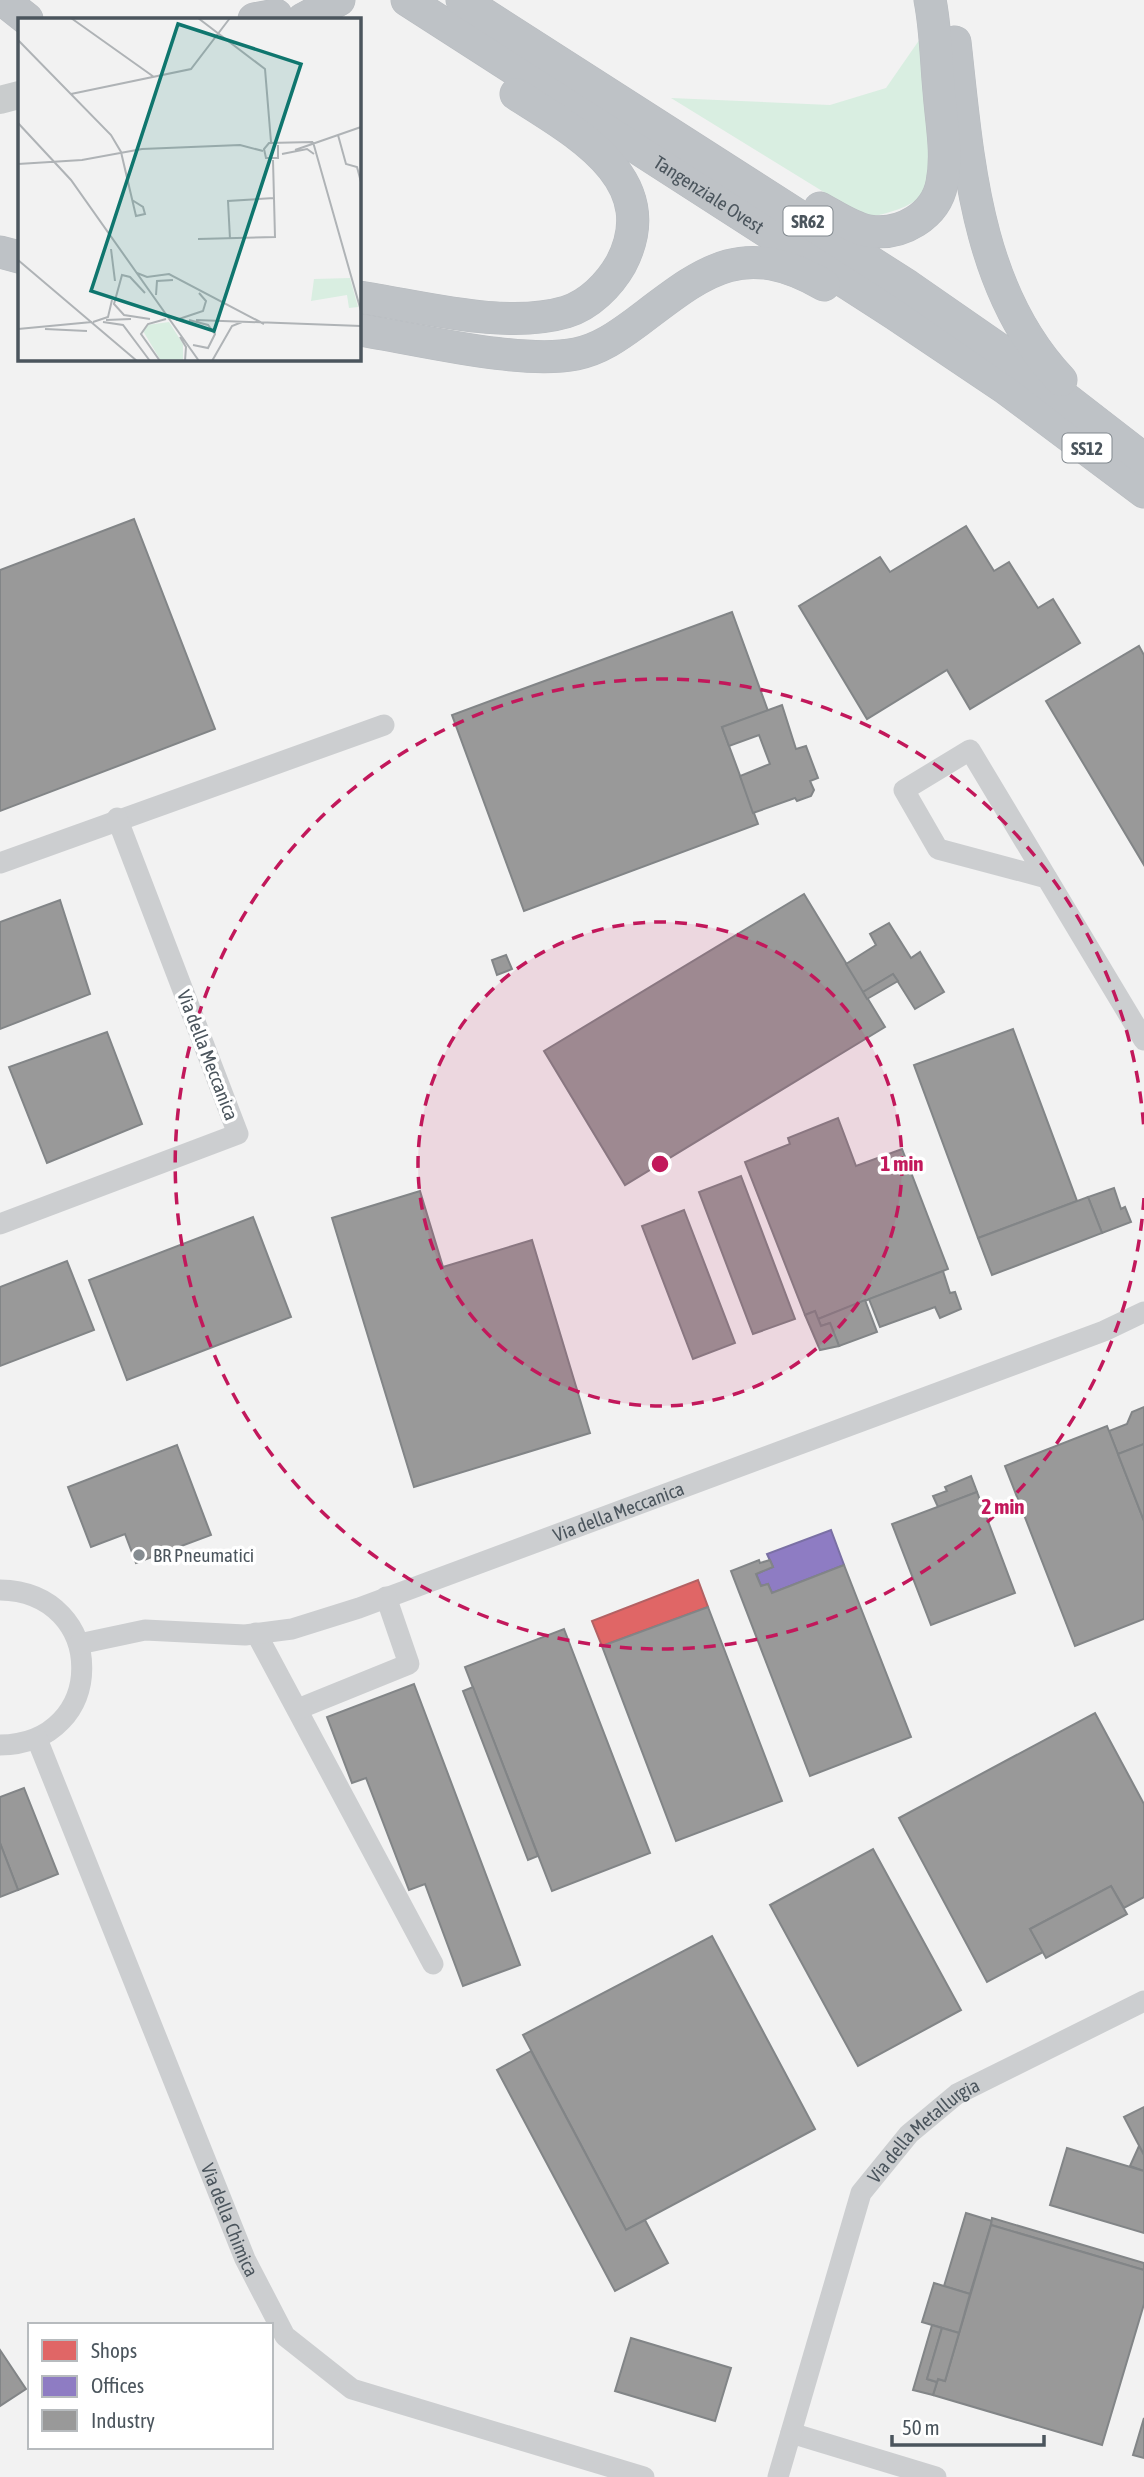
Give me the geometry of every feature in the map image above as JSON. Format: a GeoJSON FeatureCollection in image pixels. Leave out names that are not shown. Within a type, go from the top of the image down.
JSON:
{"type":"FeatureCollection","features":[{"type":"Feature","properties":{"kind":"highway"},"geometry":{"type":"LineString","coordinates":[[3,0],[26,18]]}},
{"type":"Feature","properties":{"kind":"highway"},"geometry":{"type":"LineString","coordinates":[[274,18],[339,0]]}},
{"type":"Feature","properties":{"kind":"highway","name":"Tangenziale Ovest"},"geometry":{"type":"LineString","coordinates":[[462,0],[908,286],[1029,370],[1144,459]]}},
{"type":"Feature","properties":{"kind":"highway"},"geometry":{"type":"LineString","coordinates":[[491,20],[834,216],[869,231],[886,231],[902,228],[925,215],[939,194],[942,184],[944,152],[930,0]]}},
{"type":"Feature","properties":{"kind":"highway"},"geometry":{"type":"LineString","coordinates":[[951,0],[972,184],[991,257],[1017,316],[1040,355],[1115,437]]}},
{"type":"Feature","properties":{"kind":"highway"},"geometry":{"type":"LineString","coordinates":[[360,297],[490,317],[521,318],[567,312],[596,295],[609,282],[620,266],[632,233],[632,215],[624,185],[603,155],[589,141],[477,68],[410,2]]}},
{"type":"Feature","properties":{"kind":"highway","name":"Tangenziale Ovest"},"geometry":{"type":"LineString","coordinates":[[410,2],[652,155],[1005,388],[1144,492]]}},
{"type":"Feature","properties":{"kind":"highway"},"geometry":{"type":"LineString","coordinates":[[0,252],[18,257]]}},
{"type":"Feature","properties":{"kind":"highway"},"geometry":{"type":"LineString","coordinates":[[360,330],[518,355],[557,357],[578,354],[616,337],[703,273],[730,264],[748,263],[788,269],[817,280],[1005,388]]}},
{"type":"Feature","properties":{"kind":"main road"},"geometry":{"type":"LineString","coordinates":[[274,18],[323,0]]}},
{"type":"Feature","properties":{"kind":"main road"},"geometry":{"type":"LineString","coordinates":[[0,100],[18,95]]}},
{"type":"Feature","properties":{"kind":"street"},"geometry":{"type":"LineString","coordinates":[[0,863],[117,818],[384,725]]}},
{"type":"Feature","properties":{"kind":"street"},"geometry":{"type":"LineString","coordinates":[[1047,878],[939,849],[904,790],[970,750],[1047,878],[1144,1040]]}},
{"type":"Feature","properties":{"kind":"street","name":"Via della Meccanica"},"geometry":{"type":"LineString","coordinates":[[0,1224],[238,1134],[117,818]]}},
{"type":"Feature","properties":{"kind":"street","name":"Via della Meccanica"},"geometry":{"type":"LineString","coordinates":[[79,1644],[145,1630],[256,1633],[292,1629],[386,1597],[1104,1331],[1144,1312]]}},
{"type":"Feature","properties":{"kind":"street"},"geometry":{"type":"LineString","coordinates":[[0,1590],[17,1590],[38,1597],[55,1608],[70,1624],[79,1644],[82,1672],[76,1699],[60,1723],[37,1739],[0,1745]]}},
{"type":"Feature","properties":{"kind":"street"},"geometry":{"type":"LineString","coordinates":[[298,1709],[409,1664],[386,1597]]}},
{"type":"Feature","properties":{"kind":"street"},"geometry":{"type":"LineString","coordinates":[[256,1633],[433,1964]]}},
{"type":"Feature","properties":{"kind":"street","name":"Via della Chimica"},"geometry":{"type":"LineString","coordinates":[[37,1739],[245,2259],[285,2336],[352,2389],[644,2477]]}},
{"type":"Feature","properties":{"kind":"street","name":"Via della Metallurgia"},"geometry":{"type":"LineString","coordinates":[[778,2477],[861,2193],[909,2134],[957,2094],[1144,2001]]}},
{"type":"Feature","properties":{"kind":"street"},"geometry":{"type":"LineString","coordinates":[[791,2433],[936,2477]]}},
{"type":"Feature","properties":{"kind":"green space"},"geometry":{"type":"Polygon","coordinates":[[[922,36],[934,141],[931,180],[925,192],[912,203],[898,210],[866,218],[671,98],[830,105],[886,88],[922,36]]]}},
{"type":"Feature","properties":{"kind":"building: Shops"},"geometry":{"type":"Polygon","coordinates":[[[698,1580],[708,1607],[602,1646],[592,1621],[698,1580]]]}},
{"type":"Feature","properties":{"kind":"building: Offices"},"geometry":{"type":"Polygon","coordinates":[[[831,1530],[844,1565],[772,1593],[768,1584],[761,1586],[756,1574],[773,1567],[767,1554],[831,1530]]]}},
{"type":"Feature","properties":{"kind":"building: Industry"},"geometry":{"type":"Polygon","coordinates":[[[134,519],[215,729],[0,811],[0,570],[134,519]]]}},
{"type":"Feature","properties":{"kind":"building: Industry"},"geometry":{"type":"Polygon","coordinates":[[[966,526],[994,571],[1009,562],[1038,608],[1053,599],[1080,643],[970,709],[947,670],[867,719],[799,606],[880,557],[890,572],[966,526]]]}},
{"type":"Feature","properties":{"kind":"building: Industry"},"geometry":{"type":"Polygon","coordinates":[[[732,612],[768,711],[722,727],[758,824],[524,911],[452,715],[732,612]]]}},
{"type":"Feature","properties":{"kind":"building: Industry"},"geometry":{"type":"Polygon","coordinates":[[[1139,646],[1144,655],[1144,865],[1046,701],[1139,646]]]}},
{"type":"Feature","properties":{"kind":"building: Industry"},"geometry":{"type":"Polygon","coordinates":[[[782,705],[796,749],[806,746],[818,778],[810,781],[814,790],[811,796],[797,801],[795,798],[753,813],[740,776],[770,764],[759,735],[729,746],[722,727],[782,705]]]}},
{"type":"Feature","properties":{"kind":"building: Industry"},"geometry":{"type":"Polygon","coordinates":[[[804,894],[885,1027],[625,1185],[544,1051],[804,894]]]}},
{"type":"Feature","properties":{"kind":"building: Industry"},"geometry":{"type":"Polygon","coordinates":[[[60,900],[90,994],[0,1029],[0,922],[60,900]]]}},
{"type":"Feature","properties":{"kind":"building: Industry"},"geometry":{"type":"Polygon","coordinates":[[[889,923],[911,958],[920,952],[944,992],[915,1009],[893,974],[863,992],[846,964],[876,945],[870,934],[889,923]]]}},
{"type":"Feature","properties":{"kind":"building: Industry"},"geometry":{"type":"Polygon","coordinates":[[[506,955],[512,969],[497,975],[492,960],[506,955]]]}},
{"type":"Feature","properties":{"kind":"building: Industry"},"geometry":{"type":"Polygon","coordinates":[[[893,974],[898,981],[867,999],[863,992],[893,974]]]}},
{"type":"Feature","properties":{"kind":"building: Industry"},"geometry":{"type":"Polygon","coordinates":[[[1013,1029],[1077,1201],[978,1238],[914,1065],[1013,1029]]]}},
{"type":"Feature","properties":{"kind":"building: Industry"},"geometry":{"type":"Polygon","coordinates":[[[107,1032],[142,1124],[47,1163],[9,1067],[107,1032]]]}},
{"type":"Feature","properties":{"kind":"building: Industry"},"geometry":{"type":"Polygon","coordinates":[[[838,1118],[856,1166],[902,1149],[948,1269],[818,1319],[815,1311],[805,1315],[745,1162],[790,1144],[788,1138],[838,1118]]]}},
{"type":"Feature","properties":{"kind":"building: Industry"},"geometry":{"type":"Polygon","coordinates":[[[741,1176],[795,1319],[753,1334],[699,1192],[741,1176]]]}},
{"type":"Feature","properties":{"kind":"building: Industry"},"geometry":{"type":"Polygon","coordinates":[[[1114,1188],[1121,1209],[1125,1207],[1131,1222],[1102,1233],[1088,1197],[1114,1188]]]}},
{"type":"Feature","properties":{"kind":"building: Industry"},"geometry":{"type":"Polygon","coordinates":[[[420,1191],[443,1267],[532,1240],[590,1433],[414,1487],[332,1218],[420,1191]]]}},
{"type":"Feature","properties":{"kind":"building: Industry"},"geometry":{"type":"Polygon","coordinates":[[[1088,1197],[1102,1233],[992,1275],[978,1238],[1088,1197]]]}},
{"type":"Feature","properties":{"kind":"building: Industry"},"geometry":{"type":"Polygon","coordinates":[[[684,1210],[735,1343],[693,1359],[642,1226],[684,1210]]]}},
{"type":"Feature","properties":{"kind":"building: Industry"},"geometry":{"type":"Polygon","coordinates":[[[253,1217],[291,1317],[127,1380],[89,1280],[253,1217]]]}},
{"type":"Feature","properties":{"kind":"building: Industry"},"geometry":{"type":"Polygon","coordinates":[[[67,1261],[94,1330],[0,1366],[0,1287],[67,1261]]]}},
{"type":"Feature","properties":{"kind":"building: Industry"},"geometry":{"type":"Polygon","coordinates":[[[943,1271],[950,1293],[955,1292],[961,1309],[940,1318],[935,1307],[880,1327],[869,1299],[943,1271]]]}},
{"type":"Feature","properties":{"kind":"building: Industry"},"geometry":{"type":"Polygon","coordinates":[[[865,1300],[877,1332],[839,1346],[830,1323],[821,1326],[818,1319],[865,1300]]]}},
{"type":"Feature","properties":{"kind":"building: Industry"},"geometry":{"type":"Polygon","coordinates":[[[815,1311],[821,1326],[830,1323],[839,1346],[820,1350],[805,1315],[815,1311]]]}},
{"type":"Feature","properties":{"kind":"building: Industry"},"geometry":{"type":"Polygon","coordinates":[[[1144,1407],[1144,1444],[1118,1454],[1109,1431],[1127,1424],[1132,1412],[1144,1407]]]}},
{"type":"Feature","properties":{"kind":"building: Industry"},"geometry":{"type":"Polygon","coordinates":[[[1107,1426],[1144,1521],[1144,1619],[1075,1646],[1005,1466],[1107,1426]]]}},
{"type":"Feature","properties":{"kind":"building: Industry"},"geometry":{"type":"Polygon","coordinates":[[[1144,1444],[1144,1521],[1118,1454],[1144,1444]]]}},
{"type":"Feature","properties":{"kind":"building: Industry"},"geometry":{"type":"Polygon","coordinates":[[[177,1445],[211,1535],[136,1563],[125,1534],[91,1547],[68,1487],[177,1445]]]}},
{"type":"Feature","properties":{"kind":"building: Industry"},"geometry":{"type":"Polygon","coordinates":[[[971,1476],[977,1492],[938,1507],[933,1496],[947,1491],[945,1487],[971,1476]]]}},
{"type":"Feature","properties":{"kind":"building: Industry"},"geometry":{"type":"Polygon","coordinates":[[[977,1492],[1015,1593],[931,1625],[892,1524],[977,1492]]]}},
{"type":"Feature","properties":{"kind":"building: Industry"},"geometry":{"type":"Polygon","coordinates":[[[759,1560],[760,1563],[770,1560],[773,1567],[756,1574],[761,1586],[768,1584],[772,1593],[844,1565],[911,1737],[810,1776],[731,1571],[759,1560]]]}},
{"type":"Feature","properties":{"kind":"building: Industry"},"geometry":{"type":"Polygon","coordinates":[[[708,1607],[782,1801],[676,1841],[602,1646],[708,1607]]]}},
{"type":"Feature","properties":{"kind":"building: Industry"},"geometry":{"type":"Polygon","coordinates":[[[564,1629],[650,1853],[552,1891],[465,1667],[564,1629]]]}},
{"type":"Feature","properties":{"kind":"building: Industry"},"geometry":{"type":"Polygon","coordinates":[[[414,1684],[520,1965],[463,1986],[425,1884],[409,1890],[366,1778],[352,1783],[327,1717],[414,1684]]]}},
{"type":"Feature","properties":{"kind":"building: Industry"},"geometry":{"type":"Polygon","coordinates":[[[473,1687],[538,1856],[528,1860],[463,1691],[473,1687]]]}},
{"type":"Feature","properties":{"kind":"building: Industry"},"geometry":{"type":"Polygon","coordinates":[[[1095,1713],[1144,1804],[1144,1897],[1124,1908],[1111,1886],[1030,1929],[1043,1952],[987,1982],[899,1818],[1095,1713]]]}},
{"type":"Feature","properties":{"kind":"building: Industry"},"geometry":{"type":"Polygon","coordinates":[[[24,1788],[58,1874],[18,1890],[0,1843],[0,1797],[24,1788]]]}},
{"type":"Feature","properties":{"kind":"building: Industry"},"geometry":{"type":"Polygon","coordinates":[[[0,1843],[18,1890],[0,1897],[0,1843]]]}},
{"type":"Feature","properties":{"kind":"building: Industry"},"geometry":{"type":"Polygon","coordinates":[[[873,1849],[961,2010],[858,2066],[770,1905],[873,1849]]]}},
{"type":"Feature","properties":{"kind":"building: Industry"},"geometry":{"type":"Polygon","coordinates":[[[1111,1886],[1127,1914],[1046,1958],[1030,1929],[1111,1886]]]}},
{"type":"Feature","properties":{"kind":"building: Industry"},"geometry":{"type":"Polygon","coordinates":[[[712,1936],[815,2129],[626,2230],[523,2035],[712,1936]]]}},
{"type":"Feature","properties":{"kind":"building: Industry"},"geometry":{"type":"Polygon","coordinates":[[[531,2051],[626,2230],[645,2220],[668,2263],[615,2291],[497,2070],[531,2051]]]}},
{"type":"Feature","properties":{"kind":"building: Industry"},"geometry":{"type":"Polygon","coordinates":[[[1144,2107],[1144,2155],[1124,2117],[1144,2107]]]}},
{"type":"Feature","properties":{"kind":"building: Industry"},"geometry":{"type":"Polygon","coordinates":[[[1139,2146],[1144,2155],[1144,2171],[1130,2166],[1139,2146]]]}},
{"type":"Feature","properties":{"kind":"building: Industry"},"geometry":{"type":"Polygon","coordinates":[[[1067,2148],[1144,2171],[1144,2233],[1050,2205],[1067,2148]]]}},
{"type":"Feature","properties":{"kind":"building: Industry"},"geometry":{"type":"Polygon","coordinates":[[[966,2213],[992,2221],[970,2294],[944,2286],[966,2213]]]}},
{"type":"Feature","properties":{"kind":"building: Industry"},"geometry":{"type":"Polygon","coordinates":[[[992,2218],[1144,2263],[1144,2270],[991,2225],[992,2218]]]}},
{"type":"Feature","properties":{"kind":"building: Industry"},"geometry":{"type":"Polygon","coordinates":[[[991,2225],[1144,2270],[1144,2304],[1102,2445],[933,2395],[938,2379],[945,2381],[991,2225]]]}},
{"type":"Feature","properties":{"kind":"building: Industry"},"geometry":{"type":"Polygon","coordinates":[[[934,2283],[970,2294],[959,2333],[922,2322],[934,2283]]]}},
{"type":"Feature","properties":{"kind":"building: Industry"},"geometry":{"type":"Polygon","coordinates":[[[932,2325],[942,2328],[927,2379],[937,2382],[933,2395],[913,2390],[932,2325]]]}},
{"type":"Feature","properties":{"kind":"building: Industry"},"geometry":{"type":"Polygon","coordinates":[[[942,2328],[959,2333],[945,2381],[938,2379],[937,2382],[927,2379],[942,2328]]]}},
{"type":"Feature","properties":{"kind":"building: Industry"},"geometry":{"type":"Polygon","coordinates":[[[631,2338],[731,2368],[715,2421],[615,2391],[631,2338]]]}},
{"type":"Feature","properties":{"kind":"building: Industry"},"geometry":{"type":"Polygon","coordinates":[[[0,2350],[26,2389],[0,2406],[0,2350]]]}},
{"type":"Feature","properties":{"kind":"building: Industry"},"geometry":{"type":"Polygon","coordinates":[[[1144,2418],[1144,2458],[1133,2455],[1144,2418]]]}},
{"type":"Feature","properties":{"kind":"place","name":"BR Pneumatici"},"geometry":{"type":"Point","coordinates":[139,1555]}}]}
